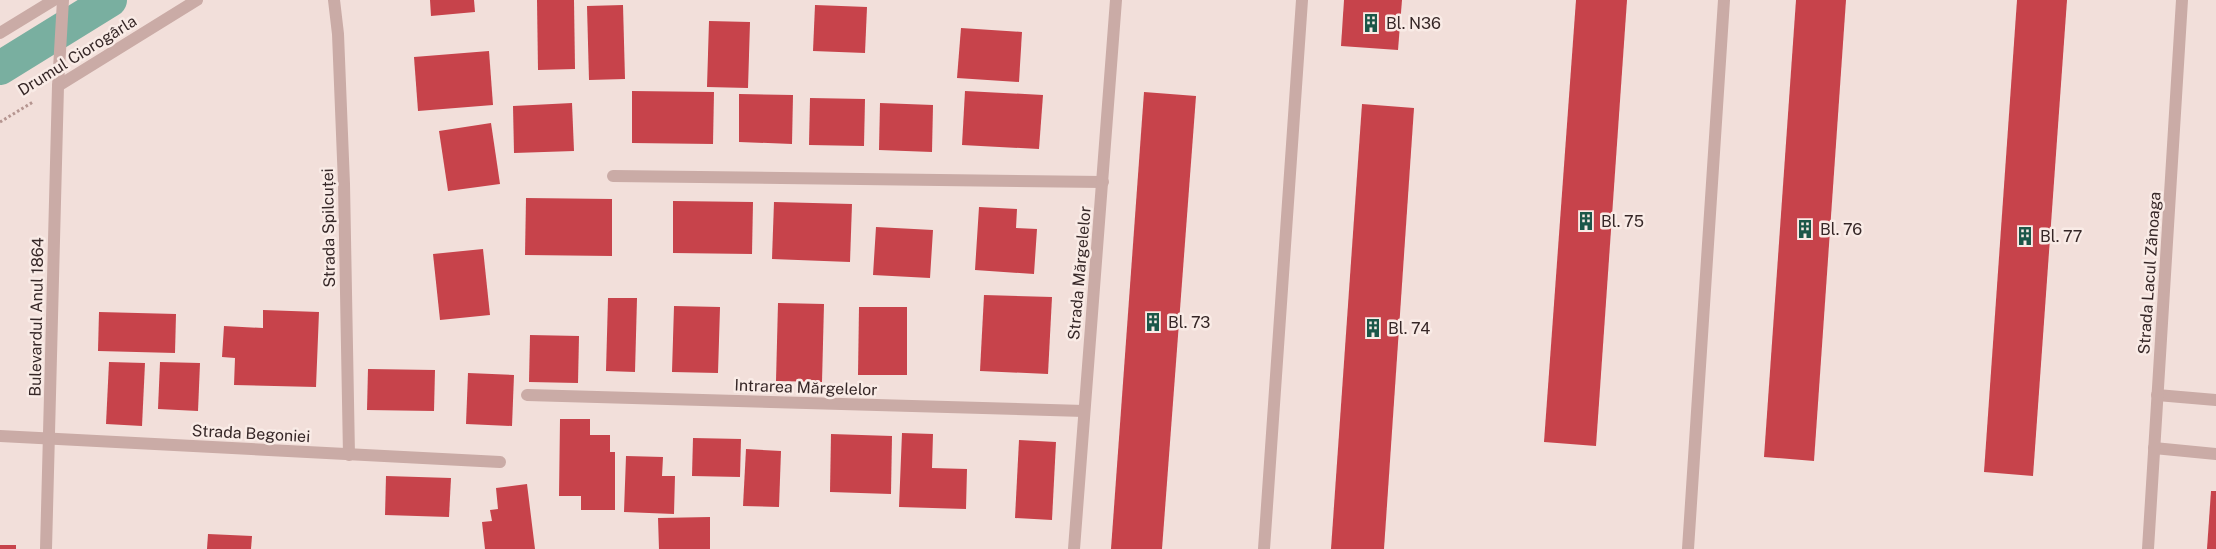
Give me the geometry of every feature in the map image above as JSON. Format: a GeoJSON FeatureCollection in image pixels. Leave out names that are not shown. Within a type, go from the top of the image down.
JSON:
{"type":"FeatureCollection","features":[{"type":"Feature","properties":{"kind":"street"},"geometry":{"type":"LineString","coordinates":[[0,33],[54,0]]}},
{"type":"Feature","properties":{"kind":"street","name":"Bulevardul Anul 1864"},"geometry":{"type":"LineString","coordinates":[[46,549],[58,86],[64,0]]}},
{"type":"Feature","properties":{"kind":"street","name":"Drumul Ciorogârla"},"geometry":{"type":"LineString","coordinates":[[58,86],[197,0]]}},
{"type":"Feature","properties":{"kind":"street","name":"Strada Spilcuței"},"geometry":{"type":"LineString","coordinates":[[334,0],[338,34],[343,154],[350,455]]}},
{"type":"Feature","properties":{"kind":"street","name":"Strada Mărgelelor"},"geometry":{"type":"LineString","coordinates":[[1074,549],[1116,0]]}},
{"type":"Feature","properties":{"kind":"street"},"geometry":{"type":"LineString","coordinates":[[1264,549],[1302,0]]}},
{"type":"Feature","properties":{"kind":"street"},"geometry":{"type":"LineString","coordinates":[[1688,549],[1724,0]]}},
{"type":"Feature","properties":{"kind":"street","name":"Strada Lacul Zănoaga"},"geometry":{"type":"LineString","coordinates":[[2148,549],[2182,0]]}},
{"type":"Feature","properties":{"kind":"street"},"geometry":{"type":"LineString","coordinates":[[613,176],[1103,182]]}},
{"type":"Feature","properties":{"kind":"street","name":"Intrarea Mărgelelor"},"geometry":{"type":"LineString","coordinates":[[527,396],[1084,411]]}},
{"type":"Feature","properties":{"kind":"street"},"geometry":{"type":"LineString","coordinates":[[2157,396],[2216,400]]}},
{"type":"Feature","properties":{"kind":"street","name":"Strada Begoniei"},"geometry":{"type":"LineString","coordinates":[[0,436],[500,462]]}},
{"type":"Feature","properties":{"kind":"street"},"geometry":{"type":"LineString","coordinates":[[2154,448],[2216,454]]}},
{"type":"Feature","properties":{"kind":"path","name":"Drumul Ciorogârla"},"geometry":{"type":"LineString","coordinates":[[0,122],[58,86]]}},
{"type":"Feature","properties":{"kind":"building"},"geometry":{"type":"Polygon","coordinates":[[[430,0],[474,0],[475,12],[431,16],[430,0]]]}},
{"type":"Feature","properties":{"kind":"building"},"geometry":{"type":"Polygon","coordinates":[[[537,0],[574,0],[575,69],[538,70],[537,0]]]}},
{"type":"Feature","properties":{"kind":"building","name":"Bl. N36"},"geometry":{"type":"Polygon","coordinates":[[[1344,0],[1402,0],[1398,50],[1341,46],[1344,0]]]}},
{"type":"Feature","properties":{"kind":"building","name":"Bl. 75"},"geometry":{"type":"Polygon","coordinates":[[[1576,0],[1627,0],[1596,446],[1544,442],[1576,0]]]}},
{"type":"Feature","properties":{"kind":"building","name":"Bl. 76"},"geometry":{"type":"Polygon","coordinates":[[[1796,0],[1846,0],[1814,461],[1764,457],[1796,0]]]}},
{"type":"Feature","properties":{"kind":"building","name":"Bl. 77"},"geometry":{"type":"Polygon","coordinates":[[[2017,0],[2067,0],[2033,476],[1984,472],[2017,0]]]}},
{"type":"Feature","properties":{"kind":"building"},"geometry":{"type":"Polygon","coordinates":[[[623,5],[625,79],[589,80],[587,6],[623,5]]]}},
{"type":"Feature","properties":{"kind":"building"},"geometry":{"type":"Polygon","coordinates":[[[815,5],[867,7],[865,53],[813,51],[815,5]]]}},
{"type":"Feature","properties":{"kind":"building"},"geometry":{"type":"Polygon","coordinates":[[[709,21],[750,22],[748,88],[707,87],[709,21]]]}},
{"type":"Feature","properties":{"kind":"building"},"geometry":{"type":"Polygon","coordinates":[[[961,28],[1022,32],[1019,82],[957,78],[961,28]]]}},
{"type":"Feature","properties":{"kind":"building"},"geometry":{"type":"Polygon","coordinates":[[[489,51],[493,105],[418,111],[414,57],[489,51]]]}},
{"type":"Feature","properties":{"kind":"building"},"geometry":{"type":"Polygon","coordinates":[[[632,91],[714,92],[713,144],[632,143],[632,91]]]}},
{"type":"Feature","properties":{"kind":"building"},"geometry":{"type":"Polygon","coordinates":[[[965,91],[1043,95],[1039,149],[962,145],[965,91]]]}},
{"type":"Feature","properties":{"kind":"building","name":"Bl. 73"},"geometry":{"type":"Polygon","coordinates":[[[1144,92],[1196,96],[1162,549],[1111,549],[1144,92]]]}},
{"type":"Feature","properties":{"kind":"building"},"geometry":{"type":"Polygon","coordinates":[[[739,94],[793,95],[792,144],[739,142],[739,94]]]}},
{"type":"Feature","properties":{"kind":"building"},"geometry":{"type":"Polygon","coordinates":[[[810,98],[865,99],[864,146],[809,145],[810,98]]]}},
{"type":"Feature","properties":{"kind":"building"},"geometry":{"type":"Polygon","coordinates":[[[572,103],[574,151],[514,153],[513,106],[572,103]]]}},
{"type":"Feature","properties":{"kind":"building"},"geometry":{"type":"Polygon","coordinates":[[[880,103],[933,105],[932,152],[879,150],[880,103]]]}},
{"type":"Feature","properties":{"kind":"building","name":"Bl. 74"},"geometry":{"type":"Polygon","coordinates":[[[1362,104],[1414,108],[1384,549],[1331,549],[1362,104]]]}},
{"type":"Feature","properties":{"kind":"building"},"geometry":{"type":"Polygon","coordinates":[[[491,123],[500,184],[448,191],[439,131],[491,123]]]}},
{"type":"Feature","properties":{"kind":"building"},"geometry":{"type":"Polygon","coordinates":[[[526,198],[612,199],[612,256],[525,255],[526,198]]]}},
{"type":"Feature","properties":{"kind":"building"},"geometry":{"type":"Polygon","coordinates":[[[673,201],[753,202],[752,254],[673,253],[673,201]]]}},
{"type":"Feature","properties":{"kind":"building"},"geometry":{"type":"Polygon","coordinates":[[[774,202],[852,204],[850,262],[772,259],[774,202]]]}},
{"type":"Feature","properties":{"kind":"building"},"geometry":{"type":"Polygon","coordinates":[[[979,207],[1017,209],[1016,228],[1037,229],[1034,274],[975,270],[979,207]]]}},
{"type":"Feature","properties":{"kind":"building"},"geometry":{"type":"Polygon","coordinates":[[[876,227],[933,230],[930,278],[873,275],[876,227]]]}},
{"type":"Feature","properties":{"kind":"building"},"geometry":{"type":"Polygon","coordinates":[[[483,249],[490,315],[440,320],[433,254],[483,249]]]}},
{"type":"Feature","properties":{"kind":"building"},"geometry":{"type":"Polygon","coordinates":[[[984,295],[1052,297],[1048,374],[980,371],[984,295]]]}},
{"type":"Feature","properties":{"kind":"building"},"geometry":{"type":"Polygon","coordinates":[[[608,298],[637,298],[635,372],[606,371],[608,298]]]}},
{"type":"Feature","properties":{"kind":"building"},"geometry":{"type":"Polygon","coordinates":[[[778,303],[824,304],[822,382],[776,381],[778,303]]]}},
{"type":"Feature","properties":{"kind":"building"},"geometry":{"type":"Polygon","coordinates":[[[674,306],[720,307],[718,373],[672,372],[674,306]]]}},
{"type":"Feature","properties":{"kind":"building"},"geometry":{"type":"Polygon","coordinates":[[[859,307],[907,307],[907,375],[858,375],[859,307]]]}},
{"type":"Feature","properties":{"kind":"building"},"geometry":{"type":"Polygon","coordinates":[[[263,310],[319,312],[316,387],[234,385],[235,358],[222,357],[224,326],[263,328],[263,310]]]}},
{"type":"Feature","properties":{"kind":"building"},"geometry":{"type":"Polygon","coordinates":[[[99,312],[176,314],[175,353],[98,351],[99,312]]]}},
{"type":"Feature","properties":{"kind":"building"},"geometry":{"type":"Polygon","coordinates":[[[530,335],[579,336],[578,383],[529,382],[530,335]]]}},
{"type":"Feature","properties":{"kind":"building"},"geometry":{"type":"Polygon","coordinates":[[[109,362],[145,363],[142,426],[106,424],[109,362]]]}},
{"type":"Feature","properties":{"kind":"building"},"geometry":{"type":"Polygon","coordinates":[[[160,362],[200,363],[198,411],[158,409],[160,362]]]}},
{"type":"Feature","properties":{"kind":"building"},"geometry":{"type":"Polygon","coordinates":[[[368,369],[435,370],[434,411],[367,410],[368,369]]]}},
{"type":"Feature","properties":{"kind":"building"},"geometry":{"type":"Polygon","coordinates":[[[468,373],[514,375],[512,426],[466,424],[468,373]]]}},
{"type":"Feature","properties":{"kind":"building"},"geometry":{"type":"Polygon","coordinates":[[[560,419],[590,419],[590,435],[610,435],[610,452],[615,452],[615,510],[581,510],[581,496],[559,496],[560,419]]]}},
{"type":"Feature","properties":{"kind":"building"},"geometry":{"type":"Polygon","coordinates":[[[902,433],[933,434],[932,468],[967,469],[966,509],[899,507],[902,433]]]}},
{"type":"Feature","properties":{"kind":"building"},"geometry":{"type":"Polygon","coordinates":[[[831,434],[892,436],[891,494],[830,492],[831,434]]]}},
{"type":"Feature","properties":{"kind":"building"},"geometry":{"type":"Polygon","coordinates":[[[693,438],[741,439],[740,477],[692,476],[693,438]]]}},
{"type":"Feature","properties":{"kind":"building"},"geometry":{"type":"Polygon","coordinates":[[[1019,440],[1056,442],[1052,520],[1015,518],[1019,440]]]}},
{"type":"Feature","properties":{"kind":"building"},"geometry":{"type":"Polygon","coordinates":[[[746,449],[781,451],[779,507],[743,506],[746,449]]]}},
{"type":"Feature","properties":{"kind":"building"},"geometry":{"type":"Polygon","coordinates":[[[626,456],[663,457],[662,476],[675,476],[674,514],[624,512],[626,456]]]}},
{"type":"Feature","properties":{"kind":"building"},"geometry":{"type":"Polygon","coordinates":[[[386,476],[451,478],[449,517],[385,515],[386,476]]]}},
{"type":"Feature","properties":{"kind":"building"},"geometry":{"type":"Polygon","coordinates":[[[527,484],[535,549],[485,549],[482,522],[492,521],[490,510],[498,509],[496,488],[527,484]]]}},
{"type":"Feature","properties":{"kind":"building"},"geometry":{"type":"Polygon","coordinates":[[[2211,491],[2216,491],[2216,549],[2207,549],[2211,491]]]}},
{"type":"Feature","properties":{"kind":"building"},"geometry":{"type":"Polygon","coordinates":[[[710,517],[710,549],[659,549],[658,518],[710,517]]]}},
{"type":"Feature","properties":{"kind":"building"},"geometry":{"type":"Polygon","coordinates":[[[208,534],[252,536],[251,549],[207,549],[208,534]]]}},
{"type":"Feature","properties":{"kind":"building"},"geometry":{"type":"Polygon","coordinates":[[[0,545],[16,545],[16,549],[0,549],[0,545]]]}},
{"type":"Feature","properties":{"kind":"waterway"},"geometry":{"type":"LineString","coordinates":[[0,68],[110,0]]}},
{"type":"Feature","properties":{"kind":"place","name":"Bl. N36"},"geometry":{"type":"Point","coordinates":[1371,23]}},
{"type":"Feature","properties":{"kind":"place","name":"Bl. 75"},"geometry":{"type":"Point","coordinates":[1586,221]}},
{"type":"Feature","properties":{"kind":"place","name":"Bl. 76"},"geometry":{"type":"Point","coordinates":[1805,229]}},
{"type":"Feature","properties":{"kind":"place","name":"Bl. 77"},"geometry":{"type":"Point","coordinates":[2025,236]}},
{"type":"Feature","properties":{"kind":"place","name":"Bl. 73"},"geometry":{"type":"Point","coordinates":[1153,322]}},
{"type":"Feature","properties":{"kind":"place","name":"Bl. 74"},"geometry":{"type":"Point","coordinates":[1373,328]}}]}
